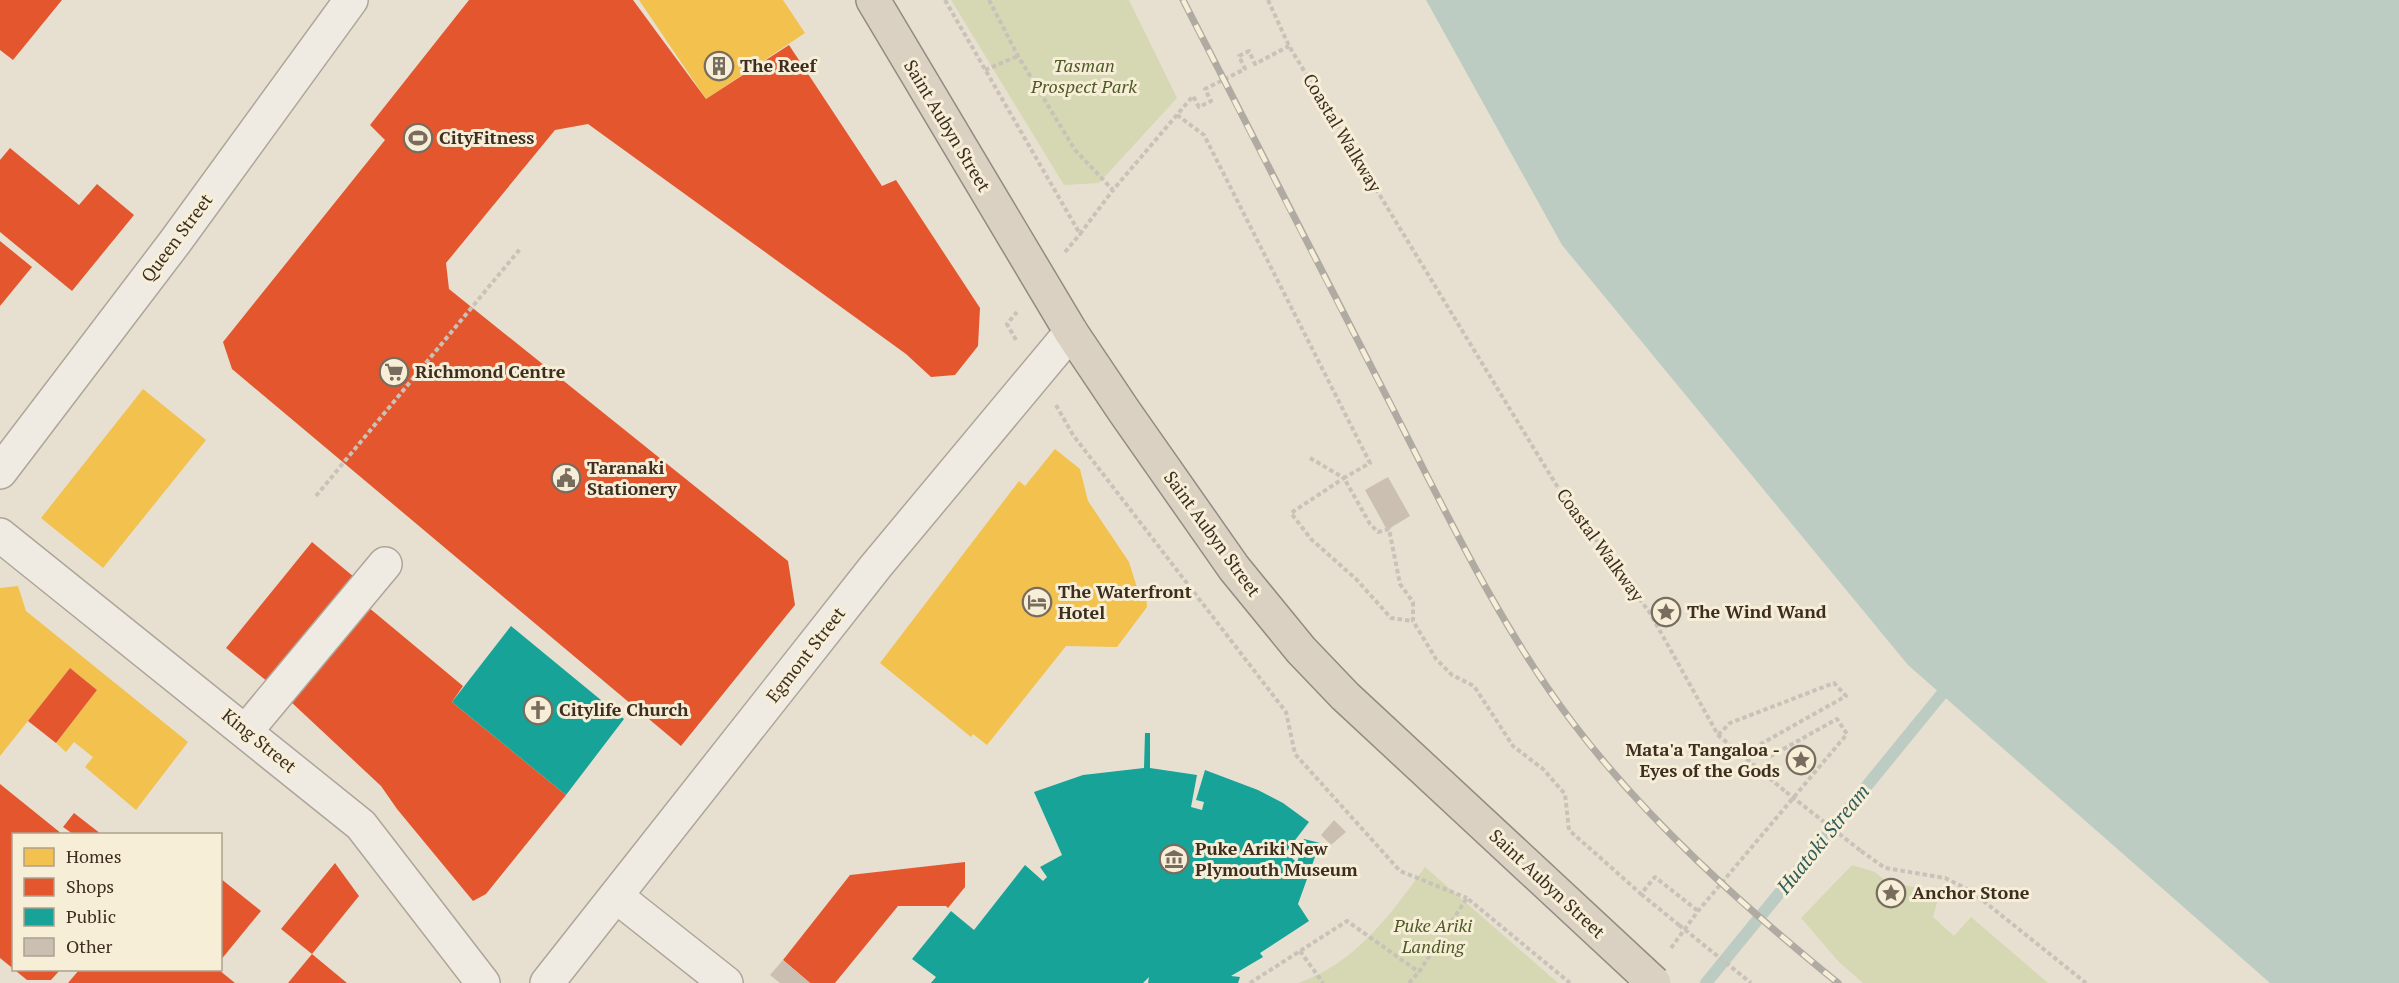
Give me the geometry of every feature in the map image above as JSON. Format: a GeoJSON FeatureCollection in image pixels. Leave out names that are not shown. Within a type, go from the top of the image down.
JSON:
{"type":"FeatureCollection","features":[{"type":"Feature","properties":{"kind":"highway","name":"Saint Aubyn Street"},"geometry":{"type":"LineString","coordinates":[[873,0],[1071,332],[1234,568],[1300,650],[1345,696],[1654,970]]}},
{"type":"Feature","properties":{"kind":"street","name":"Queen Street"},"geometry":{"type":"LineString","coordinates":[[0,472],[175,242],[351,0]]}},
{"type":"Feature","properties":{"kind":"street","name":"Egmont Street"},"geometry":{"type":"LineString","coordinates":[[547,983],[876,566],[1071,332]]}},
{"type":"Feature","properties":{"kind":"street","name":"King Street"},"geometry":{"type":"LineString","coordinates":[[0,535],[361,825],[483,983]]}},
{"type":"Feature","properties":{"kind":"street"},"geometry":{"type":"LineString","coordinates":[[246,731],[385,564]]}},
{"type":"Feature","properties":{"kind":"street"},"geometry":{"type":"LineString","coordinates":[[616,896],[726,983]]}},
{"type":"Feature","properties":{"kind":"path"},"geometry":{"type":"LineString","coordinates":[[945,0],[1080,234],[1113,190],[1193,96],[1199,107],[1211,101],[1205,89],[1245,69],[1239,56],[1249,51],[1255,64],[1289,46]]}},
{"type":"Feature","properties":{"kind":"path"},"geometry":{"type":"LineString","coordinates":[[988,0],[1018,56],[1075,150],[1113,190]]}},
{"type":"Feature","properties":{"kind":"path","name":"Coastal Walkway"},"geometry":{"type":"LineString","coordinates":[[1268,0],[1289,46],[1562,494],[1650,613],[1718,735],[1786,792],[1886,868],[1945,878],[1971,891],[2086,983]]}},
{"type":"Feature","properties":{"kind":"path"},"geometry":{"type":"LineString","coordinates":[[985,70],[1018,56]]}},
{"type":"Feature","properties":{"kind":"path"},"geometry":{"type":"LineString","coordinates":[[1177,116],[1204,135],[1370,463],[1291,513],[1311,539],[1356,579],[1390,618],[1413,621]]}},
{"type":"Feature","properties":{"kind":"path"},"geometry":{"type":"LineString","coordinates":[[316,496],[520,249]]}},
{"type":"Feature","properties":{"kind":"path"},"geometry":{"type":"LineString","coordinates":[[1310,458],[1344,478],[1370,524],[1378,532],[1389,529],[1400,584],[1413,603],[1413,621],[1436,659],[1452,675],[1474,686],[1513,746],[1543,769],[1565,794],[1569,831],[1641,894],[1751,983]]}},
{"type":"Feature","properties":{"kind":"path"},"geometry":{"type":"LineString","coordinates":[[1654,970],[1698,911],[1847,734],[1837,719],[1769,757],[1759,745],[1846,696],[1834,683],[1730,723],[1718,735]]}},
{"type":"Feature","properties":{"kind":"path"},"geometry":{"type":"LineString","coordinates":[[1641,894],[1655,877],[1698,911]]}},
{"type":"Feature","properties":{"kind":"path"},"geometry":{"type":"LineString","coordinates":[[1409,983],[1419,972],[1467,898],[1570,983]]}},
{"type":"Feature","properties":{"kind":"path"},"geometry":{"type":"LineString","coordinates":[[1250,983],[1347,921],[1419,972]]}},
{"type":"Feature","properties":{"kind":"path"},"geometry":{"type":"LineString","coordinates":[[1300,951],[1323,983]]}},
{"type":"Feature","properties":{"kind":"green space","name":"Tasman Prospect Park"},"geometry":{"type":"Polygon","coordinates":[[[951,0],[1129,0],[1177,98],[1099,183],[1064,185],[951,0]]]}},
{"type":"Feature","properties":{"kind":"green space"},"geometry":{"type":"Polygon","coordinates":[[[1852,865],[1875,872],[1887,882],[1940,892],[1933,917],[1954,936],[1971,917],[2048,983],[1863,983],[1839,962],[1801,918],[1852,865]]]}},
{"type":"Feature","properties":{"kind":"green space","name":"Puke Ariki Landing"},"geometry":{"type":"Polygon","coordinates":[[[1425,867],[1558,983],[1298,983],[1337,963],[1370,936],[1399,903],[1425,867]]]}},
{"type":"Feature","properties":{"kind":"shaded area"},"geometry":{"type":"Polygon","coordinates":[[[1426,0],[2399,0],[2399,983],[2270,983],[1908,665],[1562,245],[1426,0]]]}},
{"type":"Feature","properties":{"kind":"building: Homes","name":"The Reef"},"geometry":{"type":"Polygon","coordinates":[[[639,0],[783,0],[805,33],[706,99],[639,0]]]}},
{"type":"Feature","properties":{"kind":"building: Homes"},"geometry":{"type":"Polygon","coordinates":[[[143,389],[206,440],[103,568],[41,518],[143,389]]]}},
{"type":"Feature","properties":{"kind":"building: Homes","name":"The Waterfront Hotel"},"geometry":{"type":"Polygon","coordinates":[[[1055,449],[1080,469],[1088,501],[1129,562],[1140,597],[1146,595],[1147,607],[1117,647],[1066,646],[987,745],[973,734],[971,737],[880,663],[1019,481],[1025,486],[1055,449]]]}},
{"type":"Feature","properties":{"kind":"building: Homes"},"geometry":{"type":"Polygon","coordinates":[[[18,586],[26,611],[188,742],[136,810],[85,767],[93,757],[74,742],[66,752],[56,743],[97,690],[70,668],[0,756],[0,588],[18,586]]]}},
{"type":"Feature","properties":{"kind":"building: Shops"},"geometry":{"type":"Polygon","coordinates":[[[0,0],[62,0],[13,60],[0,50],[0,0]]]}},
{"type":"Feature","properties":{"kind":"building: Shops","name":"Richmond Centre"},"geometry":{"type":"Polygon","coordinates":[[[469,0],[633,0],[706,99],[789,45],[882,186],[896,180],[980,308],[978,346],[955,375],[931,377],[906,354],[588,124],[555,130],[446,263],[449,289],[788,561],[795,605],[681,746],[232,369],[223,342],[385,140],[370,125],[469,0]]]}},
{"type":"Feature","properties":{"kind":"building: Shops"},"geometry":{"type":"Polygon","coordinates":[[[10,148],[79,205],[97,184],[134,215],[72,291],[0,232],[0,160],[10,148]]]}},
{"type":"Feature","properties":{"kind":"building: Shops"},"geometry":{"type":"Polygon","coordinates":[[[0,241],[32,267],[0,306],[0,241]]]}},
{"type":"Feature","properties":{"kind":"building: Shops"},"geometry":{"type":"Polygon","coordinates":[[[312,542],[354,577],[268,682],[226,648],[312,542]]]}},
{"type":"Feature","properties":{"kind":"building: Shops"},"geometry":{"type":"Polygon","coordinates":[[[368,607],[463,686],[452,702],[566,795],[486,894],[473,901],[397,809],[381,786],[290,701],[368,607]]]}},
{"type":"Feature","properties":{"kind":"building: Shops"},"geometry":{"type":"Polygon","coordinates":[[[70,668],[97,690],[56,743],[28,721],[70,668]]]}},
{"type":"Feature","properties":{"kind":"building: Shops"},"geometry":{"type":"Polygon","coordinates":[[[0,784],[61,833],[12,833],[12,967],[0,958],[0,784]]]}},
{"type":"Feature","properties":{"kind":"building: Shops"},"geometry":{"type":"Polygon","coordinates":[[[74,813],[100,833],[72,833],[63,827],[74,813]]]}},
{"type":"Feature","properties":{"kind":"building: Shops"},"geometry":{"type":"Polygon","coordinates":[[[965,862],[965,887],[948,908],[946,906],[898,906],[835,983],[810,983],[783,960],[850,875],[965,862]]]}},
{"type":"Feature","properties":{"kind":"building: Shops"},"geometry":{"type":"Polygon","coordinates":[[[335,863],[359,896],[312,954],[281,929],[335,863]]]}},
{"type":"Feature","properties":{"kind":"building: Shops"},"geometry":{"type":"Polygon","coordinates":[[[222,880],[261,911],[222,959],[222,880]]]}},
{"type":"Feature","properties":{"kind":"building: Shops"},"geometry":{"type":"Polygon","coordinates":[[[312,954],[347,983],[288,983],[312,954]]]}},
{"type":"Feature","properties":{"kind":"building: Shops"},"geometry":{"type":"Polygon","coordinates":[[[16,971],[59,971],[51,980],[27,980],[16,971]]]}},
{"type":"Feature","properties":{"kind":"building: Shops"},"geometry":{"type":"Polygon","coordinates":[[[78,971],[220,971],[235,983],[68,983],[78,971]]]}},
{"type":"Feature","properties":{"kind":"building: Public","name":"Citylife Church"},"geometry":{"type":"Polygon","coordinates":[[[511,626],[624,719],[566,795],[452,702],[511,626]]]}},
{"type":"Feature","properties":{"kind":"building: Public","name":"Puke Ariki New Plymouth Museum"},"geometry":{"type":"Polygon","coordinates":[[[1145,733],[1150,733],[1150,768],[1197,775],[1191,807],[1202,810],[1204,802],[1196,800],[1205,770],[1258,790],[1283,803],[1309,822],[1286,852],[1297,863],[1304,839],[1320,843],[1298,904],[1309,921],[1260,953],[1263,957],[1231,976],[1240,977],[1238,983],[1148,983],[1149,977],[1143,983],[931,983],[936,977],[912,959],[951,911],[974,930],[1025,865],[1043,881],[1047,877],[1040,867],[1062,855],[1034,792],[1083,775],[1144,768],[1145,733]]]}},
{"type":"Feature","properties":{"kind":"building: Other"},"geometry":{"type":"Polygon","coordinates":[[[1388,477],[1410,516],[1387,530],[1365,490],[1388,477]]]}},
{"type":"Feature","properties":{"kind":"building: Other"},"geometry":{"type":"Polygon","coordinates":[[[1334,820],[1346,832],[1331,845],[1321,835],[1334,820]]]}},
{"type":"Feature","properties":{"kind":"building: Other"},"geometry":{"type":"Polygon","coordinates":[[[783,960],[810,983],[780,983],[770,975],[783,960]]]}},
{"type":"Feature","properties":{"kind":"waterway","name":"Huatoki Stream"},"geometry":{"type":"LineString","coordinates":[[1706,983],[1941,695]]}},
{"type":"Feature","properties":{"kind":"railway"},"geometry":{"type":"LineString","coordinates":[[1183,0],[1456,531],[1522,649],[1573,723],[1664,828],[1732,893],[1838,983]]}},
{"type":"Feature","properties":{"kind":"place","name":"The Reef"},"geometry":{"type":"Point","coordinates":[719,66]}},
{"type":"Feature","properties":{"kind":"place","name":"CityFitness"},"geometry":{"type":"Point","coordinates":[418,138]}},
{"type":"Feature","properties":{"kind":"place","name":"Richmond Centre"},"geometry":{"type":"Point","coordinates":[394,372]}},
{"type":"Feature","properties":{"kind":"place","name":"Taranaki Stationery"},"geometry":{"type":"Point","coordinates":[566,478]}},
{"type":"Feature","properties":{"kind":"place","name":"The Waterfront Hotel"},"geometry":{"type":"Point","coordinates":[1037,602]}},
{"type":"Feature","properties":{"kind":"place","name":"The Wind Wand"},"geometry":{"type":"Point","coordinates":[1666,612]}},
{"type":"Feature","properties":{"kind":"place","name":"Citylife Church"},"geometry":{"type":"Point","coordinates":[538,710]}},
{"type":"Feature","properties":{"kind":"place","name":"Mata'a Tangaloa - Eyes of the Gods"},"geometry":{"type":"Point","coordinates":[1801,760]}},
{"type":"Feature","properties":{"kind":"place","name":"Puke Ariki New Plymouth Museum"},"geometry":{"type":"Point","coordinates":[1174,859]}},
{"type":"Feature","properties":{"kind":"place","name":"Anchor Stone"},"geometry":{"type":"Point","coordinates":[1891,893]}}]}
